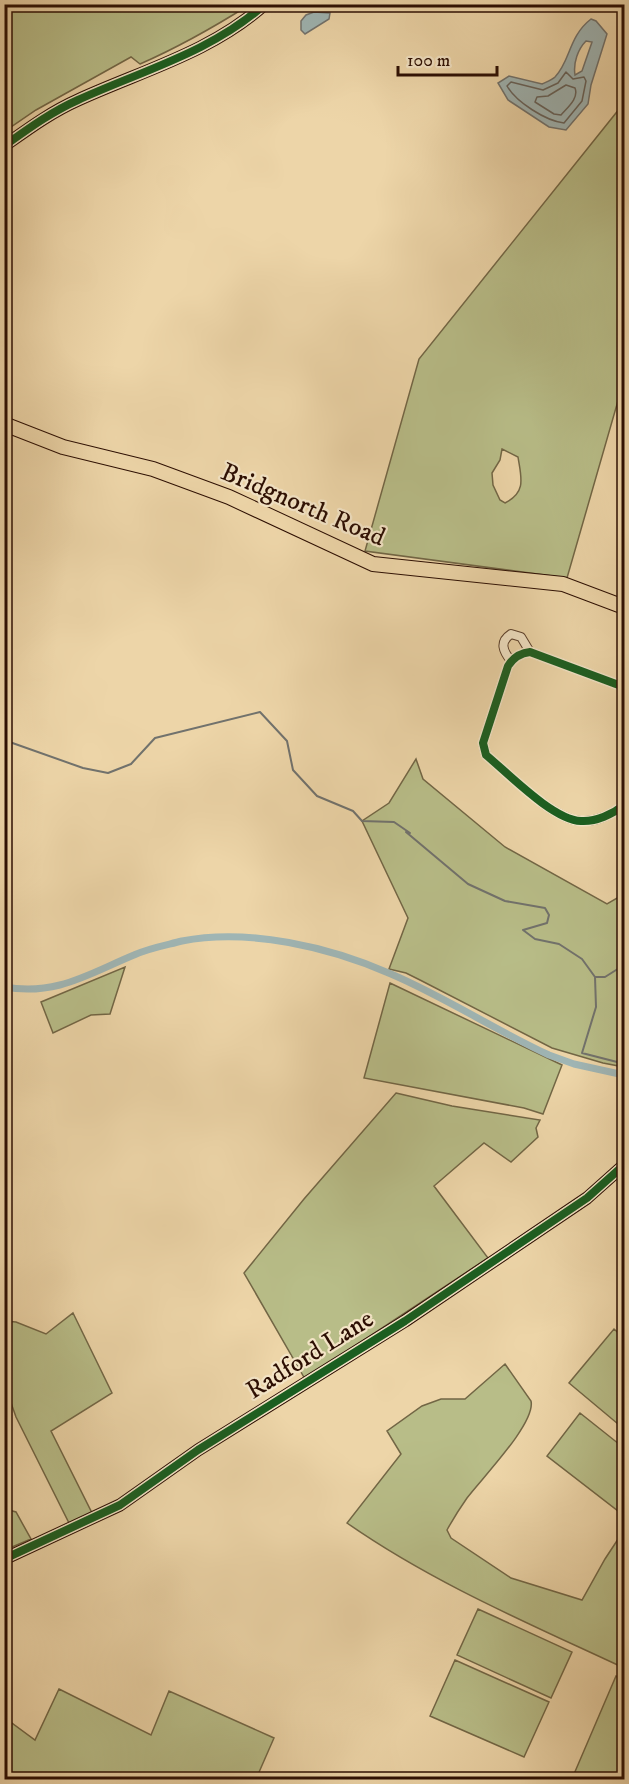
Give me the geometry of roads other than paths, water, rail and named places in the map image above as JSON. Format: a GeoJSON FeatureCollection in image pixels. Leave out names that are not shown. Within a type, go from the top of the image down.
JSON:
{"type":"FeatureCollection","features":[{"type":"Feature","properties":{"kind":"highway","name":"Bridgnorth Road"},"geometry":{"type":"LineString","coordinates":[[4,424],[63,447],[153,469],[230,497],[373,564],[563,584],[624,607]]}},
{"type":"Feature","properties":{"kind":"street"},"geometry":{"type":"LineString","coordinates":[[4,146],[68,105],[184,56],[244,21],[266,4]]}},
{"type":"Feature","properties":{"kind":"street"},"geometry":{"type":"LineString","coordinates":[[624,562],[624,572]]}},
{"type":"Feature","properties":{"kind":"street"},"geometry":{"type":"LineString","coordinates":[[511,661],[504,651],[503,644],[511,634],[522,637],[530,652]]}},
{"type":"Feature","properties":{"kind":"street"},"geometry":{"type":"LineString","coordinates":[[624,687],[530,652],[523,653],[511,661],[508,666],[483,739],[486,755],[551,810],[564,817],[581,822],[597,819],[624,805]]}},
{"type":"Feature","properties":{"kind":"street","name":"Radford Lane"},"geometry":{"type":"LineString","coordinates":[[4,1559],[120,1505],[198,1450],[414,1315],[587,1198],[624,1165]]}},
{"type":"Feature","properties":{"kind":"water"},"geometry":{"type":"Polygon","coordinates":[[[314,12],[330,13],[329,19],[305,34],[301,30],[301,21],[306,15],[314,12]]]}},
{"type":"Feature","properties":{"kind":"water"},"geometry":{"type":"Polygon","coordinates":[[[591,19],[596,21],[607,34],[591,85],[588,104],[566,130],[549,127],[508,100],[498,83],[509,76],[542,84],[552,79],[560,70],[578,33],[591,19]],[[586,41],[578,52],[575,61],[575,75],[582,71],[592,42],[586,41]]]}},
{"type":"Feature","properties":{"kind":"waterway"},"geometry":{"type":"LineString","coordinates":[[4,740],[83,768],[108,773],[131,764],[155,738],[260,712],[287,741],[293,770],[317,796],[353,811],[362,821],[394,822],[410,833],[406,832],[468,884],[505,901],[545,908],[549,915],[547,923],[523,930],[535,939],[559,944],[582,959],[595,977],[605,977],[624,965]]}},
{"type":"Feature","properties":{"kind":"waterway"},"geometry":{"type":"LineString","coordinates":[[4,987],[40,988],[72,982],[146,950],[182,941],[234,937],[289,942],[342,956],[391,974],[549,1055],[574,1064],[624,1075]]}},
{"type":"Feature","properties":{"kind":"waterway"},"geometry":{"type":"LineString","coordinates":[[595,977],[596,1007],[582,1053],[621,1063],[622,1075]]}}]}
